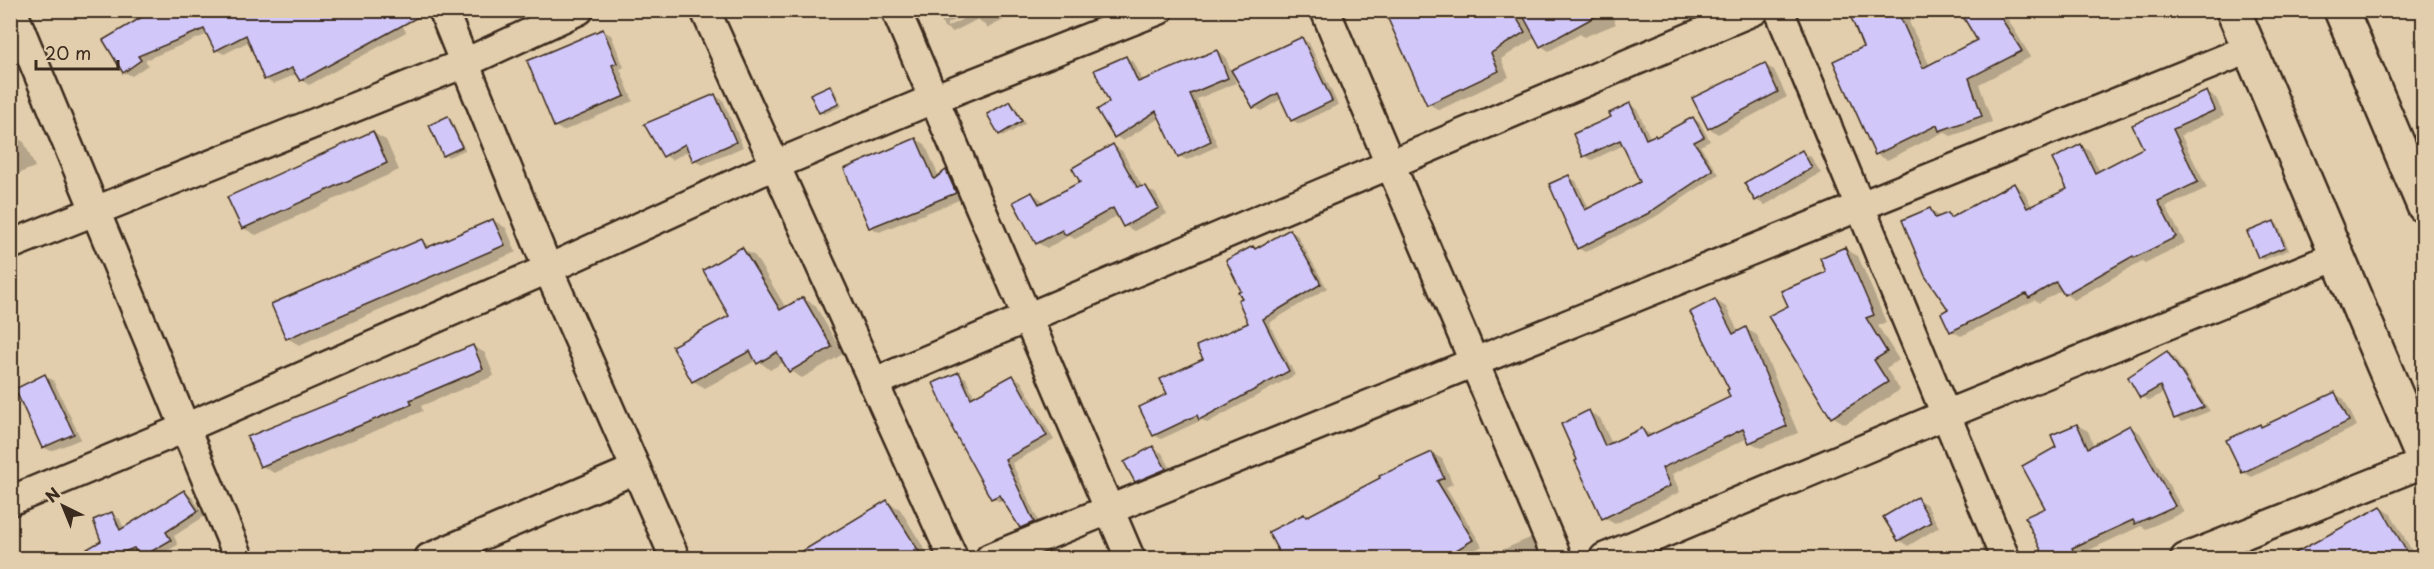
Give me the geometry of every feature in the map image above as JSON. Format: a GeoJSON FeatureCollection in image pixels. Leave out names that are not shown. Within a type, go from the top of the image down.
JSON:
{"type":"FeatureCollection","features":[{"type":"Feature","properties":{"kind":"street"},"geometry":{"type":"LineString","coordinates":[[12,10],[239,558]]}},
{"type":"Feature","properties":{"kind":"street"},"geometry":{"type":"LineString","coordinates":[[443,10],[548,268],[675,558]]}},
{"type":"Feature","properties":{"kind":"street"},"geometry":{"type":"LineString","coordinates":[[10,245],[465,63],[579,10]]}},
{"type":"Feature","properties":{"kind":"street"},"geometry":{"type":"LineString","coordinates":[[705,10],[953,558]]}},
{"type":"Feature","properties":{"kind":"street"},"geometry":{"type":"LineString","coordinates":[[896,10],[1130,558]]}},
{"type":"Feature","properties":{"kind":"street"},"geometry":{"type":"LineString","coordinates":[[10,501],[185,428],[775,165],[933,99],[1159,10]]}},
{"type":"Feature","properties":{"kind":"street"},"geometry":{"type":"LineString","coordinates":[[1325,10],[1557,558]]}},
{"type":"Feature","properties":{"kind":"street"},"geometry":{"type":"LineString","coordinates":[[873,383],[1755,10]]}},
{"type":"Feature","properties":{"kind":"street"},"geometry":{"type":"LineString","coordinates":[[1779,10],[2006,558]]}},
{"type":"Feature","properties":{"kind":"street"},"geometry":{"type":"LineString","coordinates":[[2185,558],[2424,462],[2233,10]]}},
{"type":"Feature","properties":{"kind":"street"},"geometry":{"type":"LineString","coordinates":[[2341,10],[2423,202]]}},
{"type":"Feature","properties":{"kind":"street"},"geometry":{"type":"LineString","coordinates":[[990,558],[2249,49]]}},
{"type":"Feature","properties":{"kind":"street"},"geometry":{"type":"LineString","coordinates":[[1605,558],[1946,415],[2337,256]]}},
{"type":"Feature","properties":{"kind":"street"},"geometry":{"type":"LineString","coordinates":[[429,558],[636,469]]}},
{"type":"Feature","properties":{"kind":"building"},"geometry":{"type":"Polygon","coordinates":[[[154,10],[427,10],[427,12],[300,81],[292,68],[264,80],[246,35],[215,51],[204,29],[138,56],[141,60],[123,73],[103,40],[154,10]]]}},
{"type":"Feature","properties":{"kind":"building"},"geometry":{"type":"Polygon","coordinates":[[[1384,10],[1512,10],[1525,32],[1491,53],[1499,71],[1427,105],[1384,10]]]}},
{"type":"Feature","properties":{"kind":"building"},"geometry":{"type":"Polygon","coordinates":[[[1520,10],[1607,10],[1540,47],[1520,10]]]}},
{"type":"Feature","properties":{"kind":"building"},"geometry":{"type":"Polygon","coordinates":[[[1848,10],[1897,10],[1923,68],[1977,40],[1959,10],[1996,10],[2022,51],[1969,78],[1982,116],[1939,131],[1937,125],[1875,155],[1833,61],[1863,47],[1848,10]]]}},
{"type":"Feature","properties":{"kind":"building"},"geometry":{"type":"Polygon","coordinates":[[[603,29],[617,63],[612,65],[625,96],[554,127],[527,61],[603,29]]]}},
{"type":"Feature","properties":{"kind":"building"},"geometry":{"type":"Polygon","coordinates":[[[1302,37],[1332,101],[1291,121],[1278,93],[1253,108],[1231,70],[1302,37]]]}},
{"type":"Feature","properties":{"kind":"building"},"geometry":{"type":"Polygon","coordinates":[[[1217,50],[1228,78],[1190,94],[1211,141],[1178,157],[1156,111],[1114,138],[1097,110],[1109,102],[1094,70],[1126,56],[1138,82],[1217,50]]]}},
{"type":"Feature","properties":{"kind":"building"},"geometry":{"type":"Polygon","coordinates":[[[1765,63],[1778,92],[1708,129],[1692,98],[1765,63]]]}},
{"type":"Feature","properties":{"kind":"building"},"geometry":{"type":"Polygon","coordinates":[[[830,85],[839,104],[819,113],[810,94],[830,85]]]}},
{"type":"Feature","properties":{"kind":"building"},"geometry":{"type":"Polygon","coordinates":[[[2207,91],[2215,110],[2173,129],[2198,182],[2158,201],[2176,237],[2134,258],[2133,256],[2064,295],[2056,282],[2029,298],[2026,294],[1950,332],[1941,313],[1948,309],[1925,276],[1902,220],[1930,208],[1935,218],[1948,213],[1950,218],[2014,183],[2027,208],[2067,189],[2052,159],[2081,144],[2095,173],[2143,148],[2132,125],[2207,91]]]}},
{"type":"Feature","properties":{"kind":"building"},"geometry":{"type":"Polygon","coordinates":[[[715,94],[736,142],[693,161],[685,144],[663,157],[644,124],[715,94]]]}},
{"type":"Feature","properties":{"kind":"building"},"geometry":{"type":"Polygon","coordinates":[[[1010,101],[1022,121],[999,135],[987,114],[1010,101]]]}},
{"type":"Feature","properties":{"kind":"building"},"geometry":{"type":"Polygon","coordinates":[[[1630,103],[1646,139],[1655,135],[1656,137],[1693,117],[1704,137],[1694,142],[1713,170],[1647,214],[1577,249],[1549,184],[1569,175],[1585,210],[1640,182],[1620,140],[1583,157],[1573,134],[1611,117],[1609,113],[1630,103]]]}},
{"type":"Feature","properties":{"kind":"building"},"geometry":{"type":"Polygon","coordinates":[[[448,116],[462,147],[443,156],[429,125],[448,116]]]}},
{"type":"Feature","properties":{"kind":"building"},"geometry":{"type":"Polygon","coordinates":[[[373,131],[387,163],[242,229],[227,197],[373,131]]]}},
{"type":"Feature","properties":{"kind":"building"},"geometry":{"type":"Polygon","coordinates":[[[916,138],[934,179],[946,170],[956,193],[869,228],[844,169],[916,138]]]}},
{"type":"Feature","properties":{"kind":"building"},"geometry":{"type":"Polygon","coordinates":[[[1113,144],[1137,187],[1146,186],[1159,208],[1123,227],[1113,208],[1065,235],[1062,230],[1036,244],[1013,202],[1032,192],[1039,204],[1080,182],[1072,168],[1113,144]]]}},
{"type":"Feature","properties":{"kind":"building"},"geometry":{"type":"Polygon","coordinates":[[[1802,150],[1812,168],[1755,201],[1744,183],[1802,150]]]}},
{"type":"Feature","properties":{"kind":"building"},"geometry":{"type":"Polygon","coordinates":[[[493,219],[505,245],[286,339],[271,304],[422,239],[426,248],[493,219]]]}},
{"type":"Feature","properties":{"kind":"building"},"geometry":{"type":"Polygon","coordinates":[[[2274,221],[2285,247],[2258,258],[2247,232],[2274,221]]]}},
{"type":"Feature","properties":{"kind":"building"},"geometry":{"type":"Polygon","coordinates":[[[1290,229],[1321,284],[1263,319],[1289,371],[1199,420],[1197,415],[1153,436],[1139,407],[1167,394],[1160,379],[1203,359],[1196,346],[1248,323],[1238,300],[1242,298],[1238,292],[1241,291],[1226,260],[1253,246],[1255,249],[1290,229]]]}},
{"type":"Feature","properties":{"kind":"building"},"geometry":{"type":"Polygon","coordinates":[[[742,247],[780,310],[803,297],[832,347],[789,372],[777,352],[757,364],[750,351],[692,382],[672,346],[729,316],[703,270],[742,247]]]}},
{"type":"Feature","properties":{"kind":"building"},"geometry":{"type":"Polygon","coordinates":[[[1845,247],[1874,315],[1866,318],[1887,352],[1874,360],[1888,382],[1831,418],[1768,316],[1788,306],[1781,291],[1826,272],[1820,258],[1845,247]]]}},
{"type":"Feature","properties":{"kind":"building"},"geometry":{"type":"Polygon","coordinates":[[[1715,299],[1733,334],[1746,327],[1787,426],[1749,443],[1743,429],[1662,468],[1670,486],[1602,519],[1575,461],[1577,460],[1561,424],[1589,410],[1605,446],[1642,428],[1647,437],[1730,397],[1727,390],[1729,389],[1690,312],[1715,299]]]}},
{"type":"Feature","properties":{"kind":"building"},"geometry":{"type":"Polygon","coordinates":[[[473,345],[483,369],[410,400],[412,404],[260,467],[247,437],[473,345]]]}},
{"type":"Feature","properties":{"kind":"building"},"geometry":{"type":"Polygon","coordinates":[[[2167,351],[2204,407],[2174,419],[2160,386],[2140,398],[2128,377],[2167,351]]]}},
{"type":"Feature","properties":{"kind":"building"},"geometry":{"type":"Polygon","coordinates":[[[959,372],[971,398],[1013,375],[1047,436],[1005,459],[1034,522],[1020,528],[999,495],[991,499],[952,428],[933,383],[959,372]]]}},
{"type":"Feature","properties":{"kind":"building"},"geometry":{"type":"Polygon","coordinates":[[[45,374],[74,434],[42,448],[15,389],[45,374]]]}},
{"type":"Feature","properties":{"kind":"building"},"geometry":{"type":"Polygon","coordinates":[[[2335,392],[2349,421],[2242,473],[2226,440],[2260,424],[2261,427],[2335,392]]]}},
{"type":"Feature","properties":{"kind":"building"},"geometry":{"type":"Polygon","coordinates":[[[2077,424],[2088,448],[2130,425],[2175,506],[2135,524],[2133,520],[2072,548],[2076,558],[2045,558],[2025,517],[2045,508],[2022,466],[2056,447],[2051,435],[2077,424]]]}},
{"type":"Feature","properties":{"kind":"building"},"geometry":{"type":"Polygon","coordinates":[[[1153,446],[1166,469],[1135,482],[1124,462],[1153,446]]]}},
{"type":"Feature","properties":{"kind":"building"},"geometry":{"type":"Polygon","coordinates":[[[1432,452],[1444,478],[1437,481],[1473,540],[1443,558],[1282,558],[1268,532],[1304,514],[1306,517],[1380,478],[1379,476],[1432,452]]]}},
{"type":"Feature","properties":{"kind":"building"},"geometry":{"type":"Polygon","coordinates":[[[184,490],[198,511],[166,532],[171,540],[140,558],[134,548],[109,558],[72,558],[101,541],[93,520],[112,512],[120,530],[184,490]]]}},
{"type":"Feature","properties":{"kind":"building"},"geometry":{"type":"Polygon","coordinates":[[[1917,497],[1931,522],[1898,541],[1883,517],[1917,497]]]}},
{"type":"Feature","properties":{"kind":"building"},"geometry":{"type":"Polygon","coordinates":[[[887,500],[923,558],[791,558],[887,500]]]}},
{"type":"Feature","properties":{"kind":"building"},"geometry":{"type":"Polygon","coordinates":[[[2381,506],[2410,558],[2286,558],[2381,506]]]}}]}
